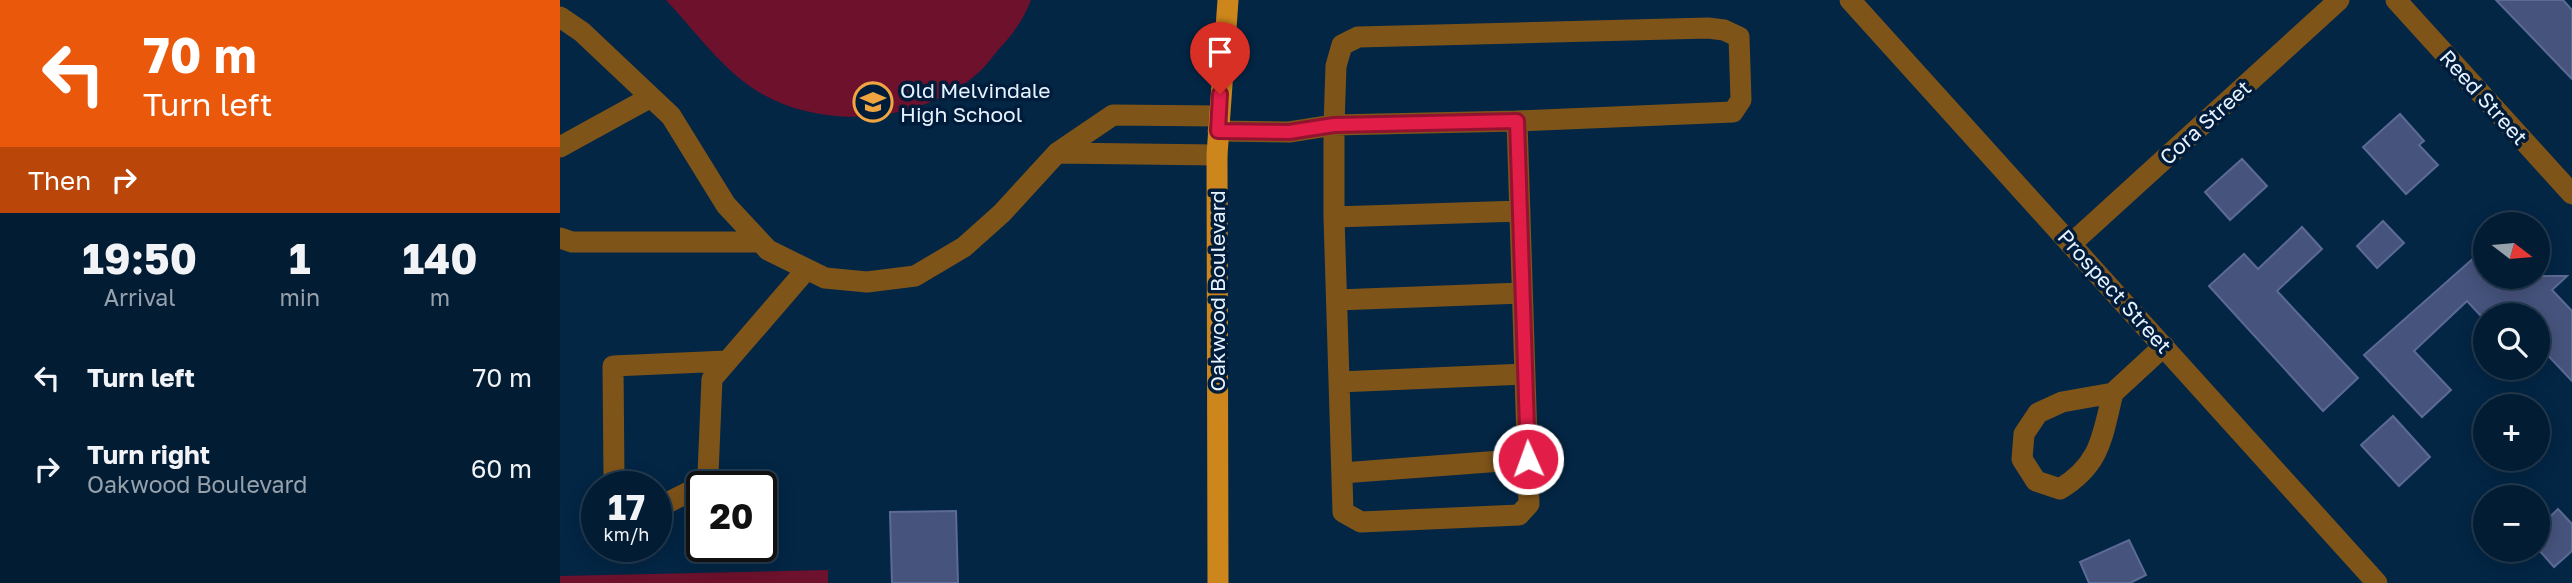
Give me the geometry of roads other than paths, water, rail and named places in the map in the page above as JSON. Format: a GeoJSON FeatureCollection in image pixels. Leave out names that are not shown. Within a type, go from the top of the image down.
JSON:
{"type":"FeatureCollection","features":[{"type":"Feature","properties":{"kind":"main road","name":"Oakwood Boulevard"},"geometry":{"type":"LineString","coordinates":[[1218,583],[1217,155],[1228,0]]}},
{"type":"Feature","properties":{"kind":"street","name":"Prospect Street"},"geometry":{"type":"LineString","coordinates":[[1850,0],[2377,583]]}},
{"type":"Feature","properties":{"kind":"street","name":"Cora Street"},"geometry":{"type":"LineString","coordinates":[[2071,244],[2339,0]]}},
{"type":"Feature","properties":{"kind":"street","name":"Reed Street"},"geometry":{"type":"LineString","coordinates":[[2396,0],[2572,194]]}},
{"type":"Feature","properties":{"kind":"street"},"geometry":{"type":"LineString","coordinates":[[560,17],[582,32],[671,116],[726,205],[768,250],[825,278],[867,282],[915,276],[964,247],[1002,213],[1057,153],[1113,115],[1218,123],[1289,132],[1334,125],[1733,112],[1741,100],[1739,37],[1724,30],[1708,28],[1358,37],[1342,45],[1336,66],[1334,125],[1334,217],[1343,512],[1361,523],[1519,515],[1529,504],[1517,121]]}},
{"type":"Feature","properties":{"kind":"street"},"geometry":{"type":"LineString","coordinates":[[560,147],[651,97]]}},
{"type":"Feature","properties":{"kind":"street"},"geometry":{"type":"LineString","coordinates":[[1057,153],[1217,155]]}},
{"type":"Feature","properties":{"kind":"street"},"geometry":{"type":"LineString","coordinates":[[1334,217],[1520,211]]}},
{"type":"Feature","properties":{"kind":"street"},"geometry":{"type":"LineString","coordinates":[[560,238],[572,242],[760,242]]}},
{"type":"Feature","properties":{"kind":"street"},"geometry":{"type":"LineString","coordinates":[[672,500],[697,488],[708,474],[712,379],[807,269]]}},
{"type":"Feature","properties":{"kind":"street"},"geometry":{"type":"LineString","coordinates":[[1337,300],[1522,292]]}},
{"type":"Feature","properties":{"kind":"street"},"geometry":{"type":"LineString","coordinates":[[2113,393],[2100,446],[2081,476],[2060,489],[2036,481],[2022,459],[2024,434],[2038,413],[2062,402],[2113,393],[2164,346]]}},
{"type":"Feature","properties":{"kind":"street"},"geometry":{"type":"LineString","coordinates":[[614,471],[613,366],[727,361]]}},
{"type":"Feature","properties":{"kind":"street"},"geometry":{"type":"LineString","coordinates":[[1339,382],[1525,374]]}},
{"type":"Feature","properties":{"kind":"street"},"geometry":{"type":"LineString","coordinates":[[1342,473],[1528,459]]}},
{"type":"Feature","properties":{"kind":"place","name":"Old Melvindale High School"},"geometry":{"type":"Point","coordinates":[873,102]}}]}
